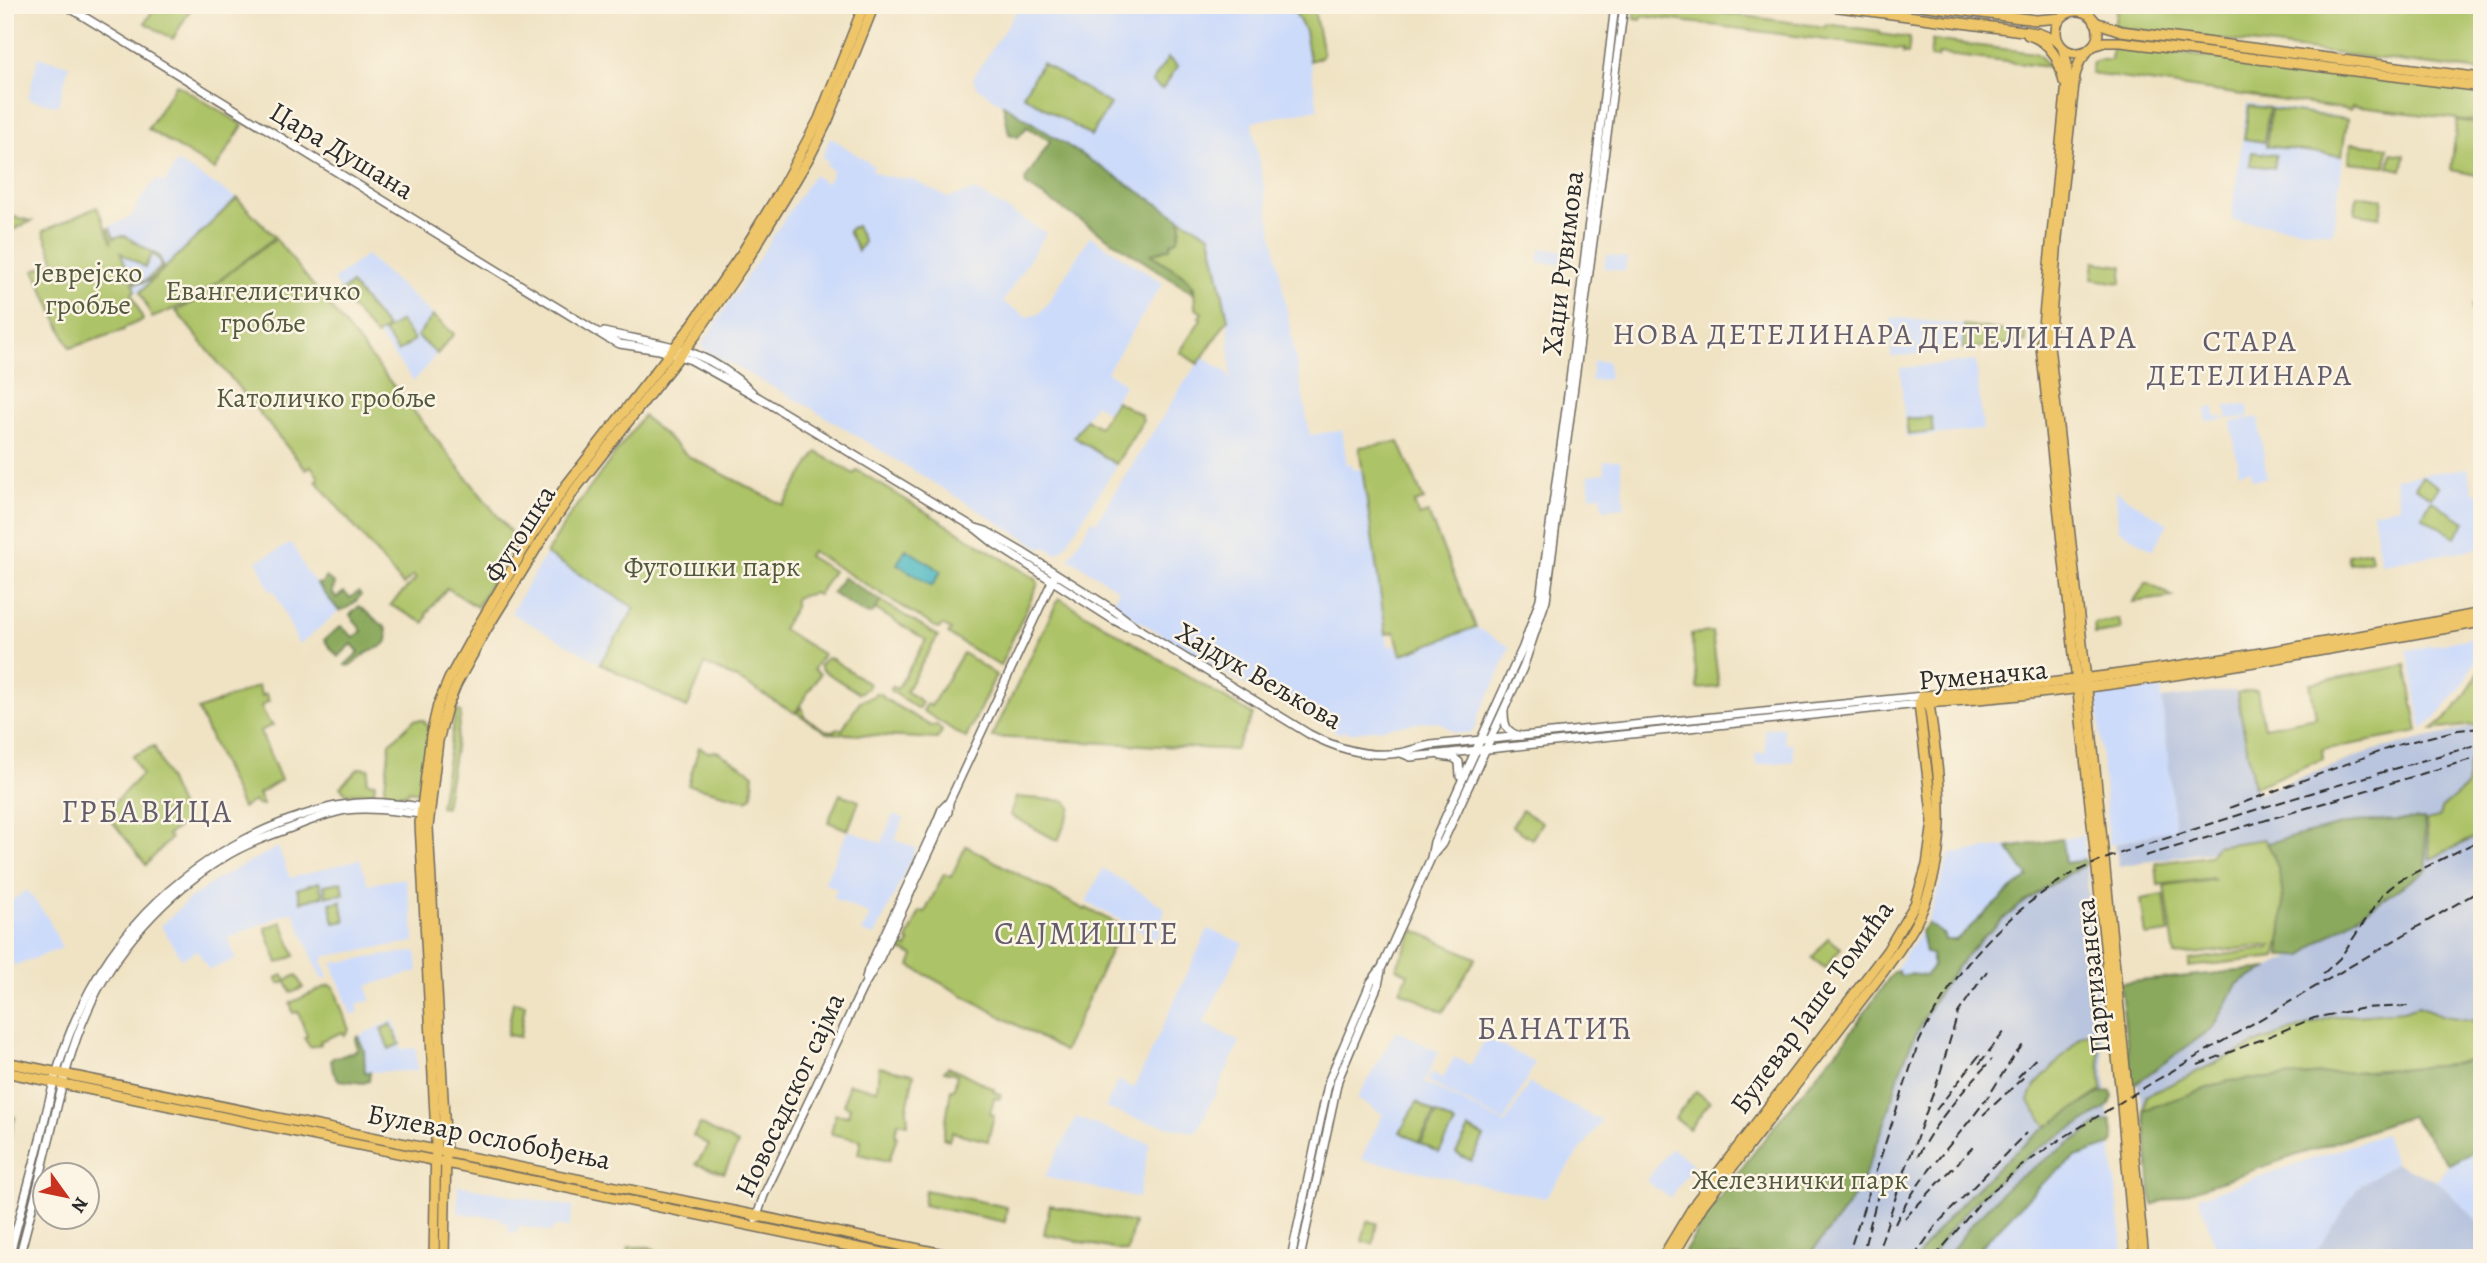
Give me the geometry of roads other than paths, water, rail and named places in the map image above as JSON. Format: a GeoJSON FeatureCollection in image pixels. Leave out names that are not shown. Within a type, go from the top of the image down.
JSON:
{"type":"FeatureCollection","features":[{"type":"Feature","properties":{"kind":"main road","name":"Футошка"},"geometry":{"type":"LineString","coordinates":[[677,351],[742,253],[802,152],[822,110],[864,5]]}},
{"type":"Feature","properties":{"kind":"main road","name":"Футошка"},"geometry":{"type":"LineString","coordinates":[[441,1157],[420,846],[431,735],[438,705],[469,641],[531,537],[568,483],[677,351],[749,257],[811,154],[849,70],[874,5]]}},
{"type":"Feature","properties":{"kind":"main road"},"geometry":{"type":"LineString","coordinates":[[1823,5],[2038,33],[2077,53],[2104,42],[2120,42],[2482,87]]}},
{"type":"Feature","properties":{"kind":"main road"},"geometry":{"type":"LineString","coordinates":[[1920,5],[2036,20],[2062,18],[2068,13],[2078,12],[2121,31],[2482,78]]}},
{"type":"Feature","properties":{"kind":"main road"},"geometry":{"type":"LineString","coordinates":[[2071,5],[2056,29],[2067,64],[2066,95],[2041,346],[2081,684]]}},
{"type":"Feature","properties":{"kind":"main road"},"geometry":{"type":"LineString","coordinates":[[2081,684],[2048,336],[2075,75],[2080,61],[2092,47],[2097,34],[2087,5]]}},
{"type":"Feature","properties":{"kind":"main road"},"geometry":{"type":"LineString","coordinates":[[1982,25],[2034,37],[2050,47],[2060,63],[2066,95]]}},
{"type":"Feature","properties":{"kind":"main road","name":"Руменачка"},"geometry":{"type":"LineString","coordinates":[[2081,684],[2482,613]]}},
{"type":"Feature","properties":{"kind":"main road","name":"Руменачка"},"geometry":{"type":"LineString","coordinates":[[1924,701],[2171,677],[2482,622]]}},
{"type":"Feature","properties":{"kind":"main road","name":"Партизанска"},"geometry":{"type":"LineString","coordinates":[[2081,684],[2135,1258]]}},
{"type":"Feature","properties":{"kind":"main road","name":"Партизанска"},"geometry":{"type":"LineString","coordinates":[[2081,684],[2144,1258]]}},
{"type":"Feature","properties":{"kind":"main road","name":"Булевар Јаше Томића"},"geometry":{"type":"LineString","coordinates":[[1662,1258],[1696,1202],[1887,951],[1915,904],[1927,865],[1933,822],[1924,701]]}},
{"type":"Feature","properties":{"kind":"main road","name":"Булевар Јаше Томића"},"geometry":{"type":"LineString","coordinates":[[1672,1258],[1703,1205],[1907,940],[1922,911],[1934,874],[1941,831],[1938,772],[1924,701]]}},
{"type":"Feature","properties":{"kind":"main road","name":"Булевар ослобођења"},"geometry":{"type":"LineString","coordinates":[[5,1062],[60,1078],[907,1258]]}},
{"type":"Feature","properties":{"kind":"main road","name":"Булевар ослобођења"},"geometry":{"type":"LineString","coordinates":[[5,1072],[60,1078]]}},
{"type":"Feature","properties":{"kind":"main road"},"geometry":{"type":"LineString","coordinates":[[434,1258],[441,1157]]}},
{"type":"Feature","properties":{"kind":"main road"},"geometry":{"type":"LineString","coordinates":[[441,1157],[444,1258]]}},
{"type":"Feature","properties":{"kind":"main road","name":"Булевар ослобођења"},"geometry":{"type":"LineString","coordinates":[[441,1157],[757,1216],[963,1258]]}},
{"type":"Feature","properties":{"kind":"street","name":"Цара Душана"},"geometry":{"type":"LineString","coordinates":[[65,5],[598,331],[677,351]]}},
{"type":"Feature","properties":{"kind":"street","name":"Хаџи Рувимова"},"geometry":{"type":"LineString","coordinates":[[1554,526],[1615,5]]}},
{"type":"Feature","properties":{"kind":"street","name":"Хаџи Рувимова"},"geometry":{"type":"LineString","coordinates":[[1554,526],[1624,5]]}},
{"type":"Feature","properties":{"kind":"street","name":"Хајдук Вељкова"},"geometry":{"type":"LineString","coordinates":[[677,351],[975,528],[995,544],[1054,578],[1125,626],[1140,630],[1325,742],[1365,753],[1401,753],[1416,747],[1489,740]]}},
{"type":"Feature","properties":{"kind":"street"},"geometry":{"type":"LineString","coordinates":[[1431,858],[1442,844],[1523,668],[1543,611],[1554,526]]}},
{"type":"Feature","properties":{"kind":"street"},"geometry":{"type":"LineString","coordinates":[[1300,1258],[1338,1080],[1378,985],[1382,967],[1431,858],[1434,842],[1534,620],[1554,526]]}},
{"type":"Feature","properties":{"kind":"street","name":"Новосадског сајма"},"geometry":{"type":"LineString","coordinates":[[754,1226],[764,1195],[865,982],[878,962],[948,812],[949,802],[1054,578]]}},
{"type":"Feature","properties":{"kind":"street","name":"Руменачка"},"geometry":{"type":"LineString","coordinates":[[1489,740],[1924,701]]}},
{"type":"Feature","properties":{"kind":"street","name":"Руменачка"},"geometry":{"type":"LineString","coordinates":[[1485,750],[1924,701]]}},
{"type":"Feature","properties":{"kind":"street"},"geometry":{"type":"LineString","coordinates":[[1504,709],[1506,728],[1521,737]]}},
{"type":"Feature","properties":{"kind":"street","name":"Хајдук Вељкова"},"geometry":{"type":"LineString","coordinates":[[1401,753],[1411,757],[1485,750]]}},
{"type":"Feature","properties":{"kind":"street"},"geometry":{"type":"LineString","coordinates":[[1433,754],[1454,758],[1459,762],[1460,784]]}},
{"type":"Feature","properties":{"kind":"street"},"geometry":{"type":"LineString","coordinates":[[9,1258],[80,1010],[121,941],[149,909],[200,865],[230,846],[264,830],[337,804],[369,802],[423,811]]}},
{"type":"Feature","properties":{"kind":"street"},"geometry":{"type":"LineString","coordinates":[[1291,1258],[1332,1072],[1371,982],[1382,967]]}},
{"type":"Feature","properties":{"kind":"street"},"geometry":{"type":"LineString","coordinates":[[19,1258],[60,1078]]}},
{"type":"Feature","properties":{"kind":"water"},"geometry":{"type":"Polygon","coordinates":[[[906,549],[941,571],[932,586],[897,564],[906,549]]]}},
{"type":"Feature","properties":{"kind":"railway"},"geometry":{"type":"LineString","coordinates":[[2229,808],[2397,745],[2458,730],[2482,728]]}},
{"type":"Feature","properties":{"kind":"railway"},"geometry":{"type":"LineString","coordinates":[[1847,1258],[1919,1042],[1960,973],[1993,935],[2032,900],[2070,875],[2117,854],[2257,809],[2482,743]]}},
{"type":"Feature","properties":{"kind":"railway"},"geometry":{"type":"LineString","coordinates":[[2145,856],[2482,756]]}},
{"type":"Feature","properties":{"kind":"railway"},"geometry":{"type":"LineString","coordinates":[[2323,974],[2340,958],[2383,894],[2400,880],[2482,839]]}},
{"type":"Feature","properties":{"kind":"railway"},"geometry":{"type":"LineString","coordinates":[[1934,1258],[1983,1199],[2020,1167],[2061,1139],[2482,889]]}},
{"type":"Feature","properties":{"kind":"railway"},"geometry":{"type":"LineString","coordinates":[[1876,1258],[1939,1077],[1958,1013],[1987,971]]}},
{"type":"Feature","properties":{"kind":"railway"},"geometry":{"type":"LineString","coordinates":[[2198,1065],[2314,1018],[2364,1008],[2408,1006]]}},
{"type":"Feature","properties":{"kind":"railway"},"geometry":{"type":"LineString","coordinates":[[1979,1064],[2005,1031]]}},
{"type":"Feature","properties":{"kind":"railway"},"geometry":{"type":"LineString","coordinates":[[1895,1224],[1916,1189],[1990,1094],[2023,1045]]}},
{"type":"Feature","properties":{"kind":"railway"},"geometry":{"type":"LineString","coordinates":[[1936,1110],[1982,1052]]}},
{"type":"Feature","properties":{"kind":"railway"},"geometry":{"type":"LineString","coordinates":[[2018,1077],[2037,1057]]}},
{"type":"Feature","properties":{"kind":"railway"},"geometry":{"type":"LineString","coordinates":[[1918,1156],[1942,1117],[1992,1059]]}},
{"type":"Feature","properties":{"kind":"railway"},"geometry":{"type":"LineString","coordinates":[[1983,1115],[2027,1074]]}},
{"type":"Feature","properties":{"kind":"railway"},"geometry":{"type":"LineString","coordinates":[[1913,1258],[1938,1223],[2026,1133]]}},
{"type":"Feature","properties":{"kind":"railway"},"geometry":{"type":"LineString","coordinates":[[1905,1218],[1973,1147]]}},
{"type":"Feature","properties":{"kind":"railway"},"geometry":{"type":"LineString","coordinates":[[1865,1244],[1880,1187]]}},
{"type":"Feature","properties":{"kind":"district","name":"НОВА ДЕТЕЛИНАРА"},"geometry":{"type":"Point","coordinates":[1763,334]}},
{"type":"Feature","properties":{"kind":"district","name":"ДЕТЕЛИНАРА"},"geometry":{"type":"Point","coordinates":[2028,337]}},
{"type":"Feature","properties":{"kind":"district","name":"СТАРА ДЕТЕЛИНАРА"},"geometry":{"type":"Point","coordinates":[2250,358]}},
{"type":"Feature","properties":{"kind":"district","name":"ГРБАВИЦА"},"geometry":{"type":"Point","coordinates":[147,811]}},
{"type":"Feature","properties":{"kind":"district","name":"САЈМИШТЕ"},"geometry":{"type":"Point","coordinates":[1087,933]}},
{"type":"Feature","properties":{"kind":"district","name":"БАНАТИЋ"},"geometry":{"type":"Point","coordinates":[1555,1028]}},
{"type":"Feature","properties":{"kind":"park label","name":"Јеврејско гробље"},"geometry":{"type":"Point","coordinates":[88,289]}},
{"type":"Feature","properties":{"kind":"park label","name":"Евангелистичко гробље"},"geometry":{"type":"Point","coordinates":[263,307]}},
{"type":"Feature","properties":{"kind":"park label","name":"Католичко гробље"},"geometry":{"type":"Point","coordinates":[326,398]}},
{"type":"Feature","properties":{"kind":"park label","name":"Футошки парк"},"geometry":{"type":"Point","coordinates":[712,567]}},
{"type":"Feature","properties":{"kind":"park label","name":"Железнички парк"},"geometry":{"type":"Point","coordinates":[1800,1180]}}]}
